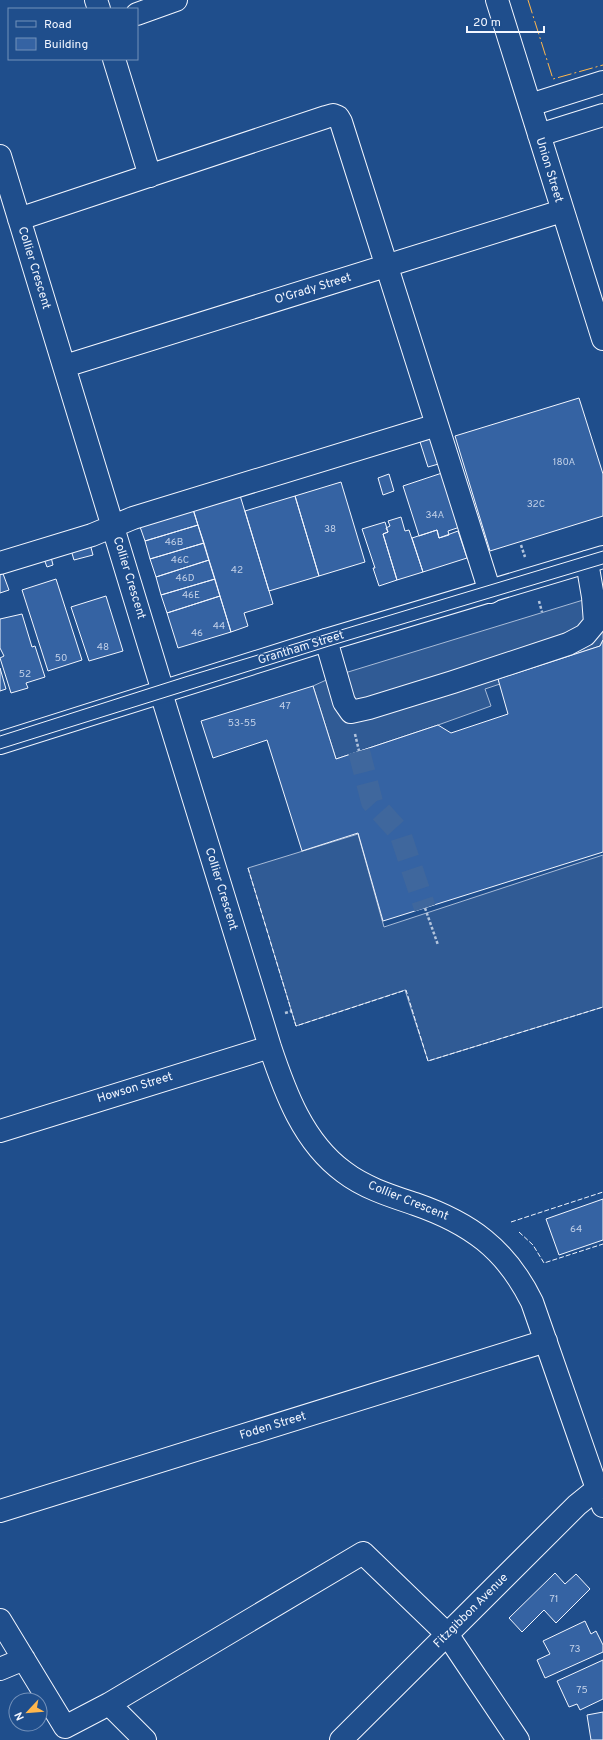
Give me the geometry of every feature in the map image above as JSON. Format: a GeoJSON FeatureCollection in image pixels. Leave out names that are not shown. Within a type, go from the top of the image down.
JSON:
{"type":"FeatureCollection","features":[{"type":"Feature","properties":{"kind":"street"},"geometry":{"type":"LineString","coordinates":[[138,14],[176,0]]}},
{"type":"Feature","properties":{"kind":"street","name":"Union Street"},"geometry":{"type":"LineString","coordinates":[[497,0],[603,339]]}},
{"type":"Feature","properties":{"kind":"street"},"geometry":{"type":"LineString","coordinates":[[114,60],[150,176]]}},
{"type":"Feature","properties":{"kind":"street"},"geometry":{"type":"LineString","coordinates":[[530,105],[603,82]]}},
{"type":"Feature","properties":{"kind":"street"},"geometry":{"type":"LineString","coordinates":[[19,219],[326,117],[333,115],[338,117],[341,122],[490,592]]}},
{"type":"Feature","properties":{"kind":"street"},"geometry":{"type":"LineString","coordinates":[[539,135],[603,115]]}},
{"type":"Feature","properties":{"kind":"street","name":"Collier Crescent"},"geometry":{"type":"LineString","coordinates":[[0,156],[114,527],[162,692],[270,1046],[285,1090],[302,1124],[321,1151],[344,1173],[376,1190],[423,1206],[454,1220],[480,1236],[504,1258],[522,1283],[532,1302],[601,1493]]}},
{"type":"Feature","properties":{"kind":"street","name":"O'Grady Street"},"geometry":{"type":"LineString","coordinates":[[65,366],[562,211]]}},
{"type":"Feature","properties":{"kind":"street"},"geometry":{"type":"LineString","coordinates":[[0,563],[92,535],[140,515],[436,425]]}},
{"type":"Feature","properties":{"kind":"street"},"geometry":{"type":"LineString","coordinates":[[326,640],[344,702],[351,712],[362,710],[460,680],[568,644],[585,635],[595,623],[593,597],[595,560]]}},
{"type":"Feature","properties":{"kind":"street","name":"Grantham Street"},"geometry":{"type":"LineString","coordinates":[[0,743],[326,640],[595,560]]}},
{"type":"Feature","properties":{"kind":"street","name":"Howson Street"},"geometry":{"type":"LineString","coordinates":[[0,1131],[270,1046]]}},
{"type":"Feature","properties":{"kind":"street","name":"Foden Street"},"geometry":{"type":"LineString","coordinates":[[0,1510],[546,1341]]}},
{"type":"Feature","properties":{"kind":"street","name":"Fitzgibbon Avenue"},"geometry":{"type":"LineString","coordinates":[[341,1740],[577,1505],[601,1493]]}},
{"type":"Feature","properties":{"kind":"street"},"geometry":{"type":"LineString","coordinates":[[0,1620],[65,1727],[109,1704],[363,1553],[447,1634],[518,1740]]}},
{"type":"Feature","properties":{"kind":"street"},"geometry":{"type":"LineString","coordinates":[[0,1669],[24,1659]]}},
{"type":"Feature","properties":{"kind":"street"},"geometry":{"type":"LineString","coordinates":[[109,1704],[145,1740]]}},
{"type":"Feature","properties":{"kind":"path"},"geometry":{"type":"LineString","coordinates":[[425,908],[438,945]]}},
{"type":"Feature","properties":{"kind":"path"},"geometry":{"type":"LineString","coordinates":[[285,1013],[292,1011]]}},
{"type":"Feature","properties":{"kind":"shaded area"},"geometry":{"type":"Polygon","coordinates":[[[603,595],[603,640],[600,646],[498,679],[500,684],[485,689],[491,706],[336,759],[313,686],[335,676],[603,595]]]}},
{"type":"Feature","properties":{"kind":"shaded area"},"geometry":{"type":"Polygon","coordinates":[[[358,834],[384,927],[603,855],[603,1007],[428,1061],[405,990],[296,1026],[248,868],[358,834]]]}},
{"type":"Feature","properties":{"kind":"building"},"geometry":{"type":"Polygon","coordinates":[[[579,398],[603,474],[603,516],[490,551],[455,436],[579,398]]]}},
{"type":"Feature","properties":{"kind":"building"},"geometry":{"type":"Polygon","coordinates":[[[433,438],[442,463],[428,467],[420,442],[433,438]]]}},
{"type":"Feature","properties":{"kind":"building"},"geometry":{"type":"Polygon","coordinates":[[[442,473],[460,527],[448,531],[449,535],[439,538],[437,530],[419,536],[403,486],[442,473]]]}},
{"type":"Feature","properties":{"kind":"building"},"geometry":{"type":"Polygon","coordinates":[[[389,474],[394,491],[383,495],[378,478],[389,474]]]}},
{"type":"Feature","properties":{"kind":"building"},"geometry":{"type":"Polygon","coordinates":[[[341,482],[365,562],[319,576],[295,496],[341,482]]]}},
{"type":"Feature","properties":{"kind":"building"},"geometry":{"type":"Polygon","coordinates":[[[239,492],[273,604],[244,613],[248,626],[231,632],[192,506],[239,492]]]}},
{"type":"Feature","properties":{"kind":"building"},"geometry":{"type":"Polygon","coordinates":[[[295,496],[319,576],[269,591],[245,511],[295,496]]]}},
{"type":"Feature","properties":{"kind":"building"},"geometry":{"type":"Polygon","coordinates":[[[192,506],[198,525],[145,541],[139,524],[192,506]]]}},
{"type":"Feature","properties":{"kind":"building"},"geometry":{"type":"Polygon","coordinates":[[[401,517],[405,531],[409,530],[423,572],[397,580],[383,534],[388,532],[386,528],[390,526],[388,521],[401,517]]]}},
{"type":"Feature","properties":{"kind":"building"},"geometry":{"type":"Polygon","coordinates":[[[385,522],[388,532],[383,534],[397,580],[379,586],[373,568],[375,568],[362,529],[385,522]]]}},
{"type":"Feature","properties":{"kind":"building"},"geometry":{"type":"Polygon","coordinates":[[[198,525],[204,543],[150,559],[145,541],[198,525]]]}},
{"type":"Feature","properties":{"kind":"building"},"geometry":{"type":"Polygon","coordinates":[[[437,530],[439,538],[458,531],[467,558],[423,572],[412,538],[437,530]]]}},
{"type":"Feature","properties":{"kind":"building"},"geometry":{"type":"Polygon","coordinates":[[[204,543],[209,560],[156,577],[150,559],[204,543]]]}},
{"type":"Feature","properties":{"kind":"building"},"geometry":{"type":"Polygon","coordinates":[[[90,544],[93,555],[74,560],[71,550],[90,544]]]}},
{"type":"Feature","properties":{"kind":"building"},"geometry":{"type":"Polygon","coordinates":[[[51,557],[53,565],[47,567],[44,559],[51,557]]]}},
{"type":"Feature","properties":{"kind":"building"},"geometry":{"type":"Polygon","coordinates":[[[209,560],[215,579],[161,595],[156,577],[209,560]]]}},
{"type":"Feature","properties":{"kind":"building"},"geometry":{"type":"Polygon","coordinates":[[[2,571],[9,590],[0,593],[0,572],[2,571]]]}},
{"type":"Feature","properties":{"kind":"building"},"geometry":{"type":"Polygon","coordinates":[[[56,579],[82,660],[48,671],[22,590],[56,579]]]}},
{"type":"Feature","properties":{"kind":"building"},"geometry":{"type":"Polygon","coordinates":[[[215,579],[220,596],[167,613],[161,595],[215,579]]]}},
{"type":"Feature","properties":{"kind":"building"},"geometry":{"type":"Polygon","coordinates":[[[106,596],[123,651],[89,661],[71,607],[106,596]]]}},
{"type":"Feature","properties":{"kind":"building"},"geometry":{"type":"Polygon","coordinates":[[[220,596],[231,632],[178,648],[167,613],[220,596]]]}},
{"type":"Feature","properties":{"kind":"building"},"geometry":{"type":"Polygon","coordinates":[[[22,614],[32,647],[35,646],[45,677],[26,683],[28,688],[11,693],[0,658],[4,656],[0,648],[0,619],[22,614]]]}},
{"type":"Feature","properties":{"kind":"building"},"geometry":{"type":"Polygon","coordinates":[[[603,640],[603,852],[383,921],[358,833],[302,851],[267,740],[213,758],[201,721],[313,686],[336,759],[438,725],[451,733],[508,714],[498,679],[600,646],[603,640]]]}},
{"type":"Feature","properties":{"kind":"building"},"geometry":{"type":"Polygon","coordinates":[[[0,668],[6,689],[0,691],[0,668]]]}},
{"type":"Feature","properties":{"kind":"building"},"geometry":{"type":"Polygon","coordinates":[[[603,1199],[603,1240],[559,1255],[546,1219],[603,1199]]]}},
{"type":"Feature","properties":{"kind":"building"},"geometry":{"type":"Polygon","coordinates":[[[555,1573],[565,1584],[576,1574],[590,1589],[556,1623],[544,1610],[522,1632],[509,1618],[555,1573]]]}},
{"type":"Feature","properties":{"kind":"building"},"geometry":{"type":"Polygon","coordinates":[[[585,1621],[591,1634],[596,1631],[603,1645],[603,1652],[545,1678],[537,1660],[550,1654],[543,1641],[585,1621]]]}},
{"type":"Feature","properties":{"kind":"building"},"geometry":{"type":"Polygon","coordinates":[[[603,1660],[603,1699],[580,1710],[577,1704],[569,1707],[557,1681],[603,1660]]]}},
{"type":"Feature","properties":{"kind":"building"},"geometry":{"type":"Polygon","coordinates":[[[603,1712],[603,1740],[591,1740],[587,1715],[603,1712]]]}},
{"type":"Feature","properties":{"kind":"tunnel"},"geometry":{"type":"LineString","coordinates":[[359,751],[372,802],[400,833],[425,908]]}},
{"type":"Feature","properties":{"kind":"tram line"},"geometry":{"type":"LineString","coordinates":[[0,736],[185,677],[603,551]]}},
{"type":"Feature","properties":{"kind":"tram line"},"geometry":{"type":"LineString","coordinates":[[0,749],[329,646],[603,564]]}},
{"type":"Feature","properties":{"kind":"fence"},"geometry":{"type":"LineString","coordinates":[[248,868],[296,1026],[406,990],[428,1061],[603,1007]]}},
{"type":"Feature","properties":{"kind":"fence"},"geometry":{"type":"LineString","coordinates":[[511,1222],[603,1192]]}},
{"type":"Feature","properties":{"kind":"fence"},"geometry":{"type":"LineString","coordinates":[[519,1232],[533,1245],[544,1263],[603,1244]]}},
{"type":"Feature","properties":{"kind":"power"},"geometry":{"type":"LineString","coordinates":[[528,0],[553,79],[603,65]]}}]}
